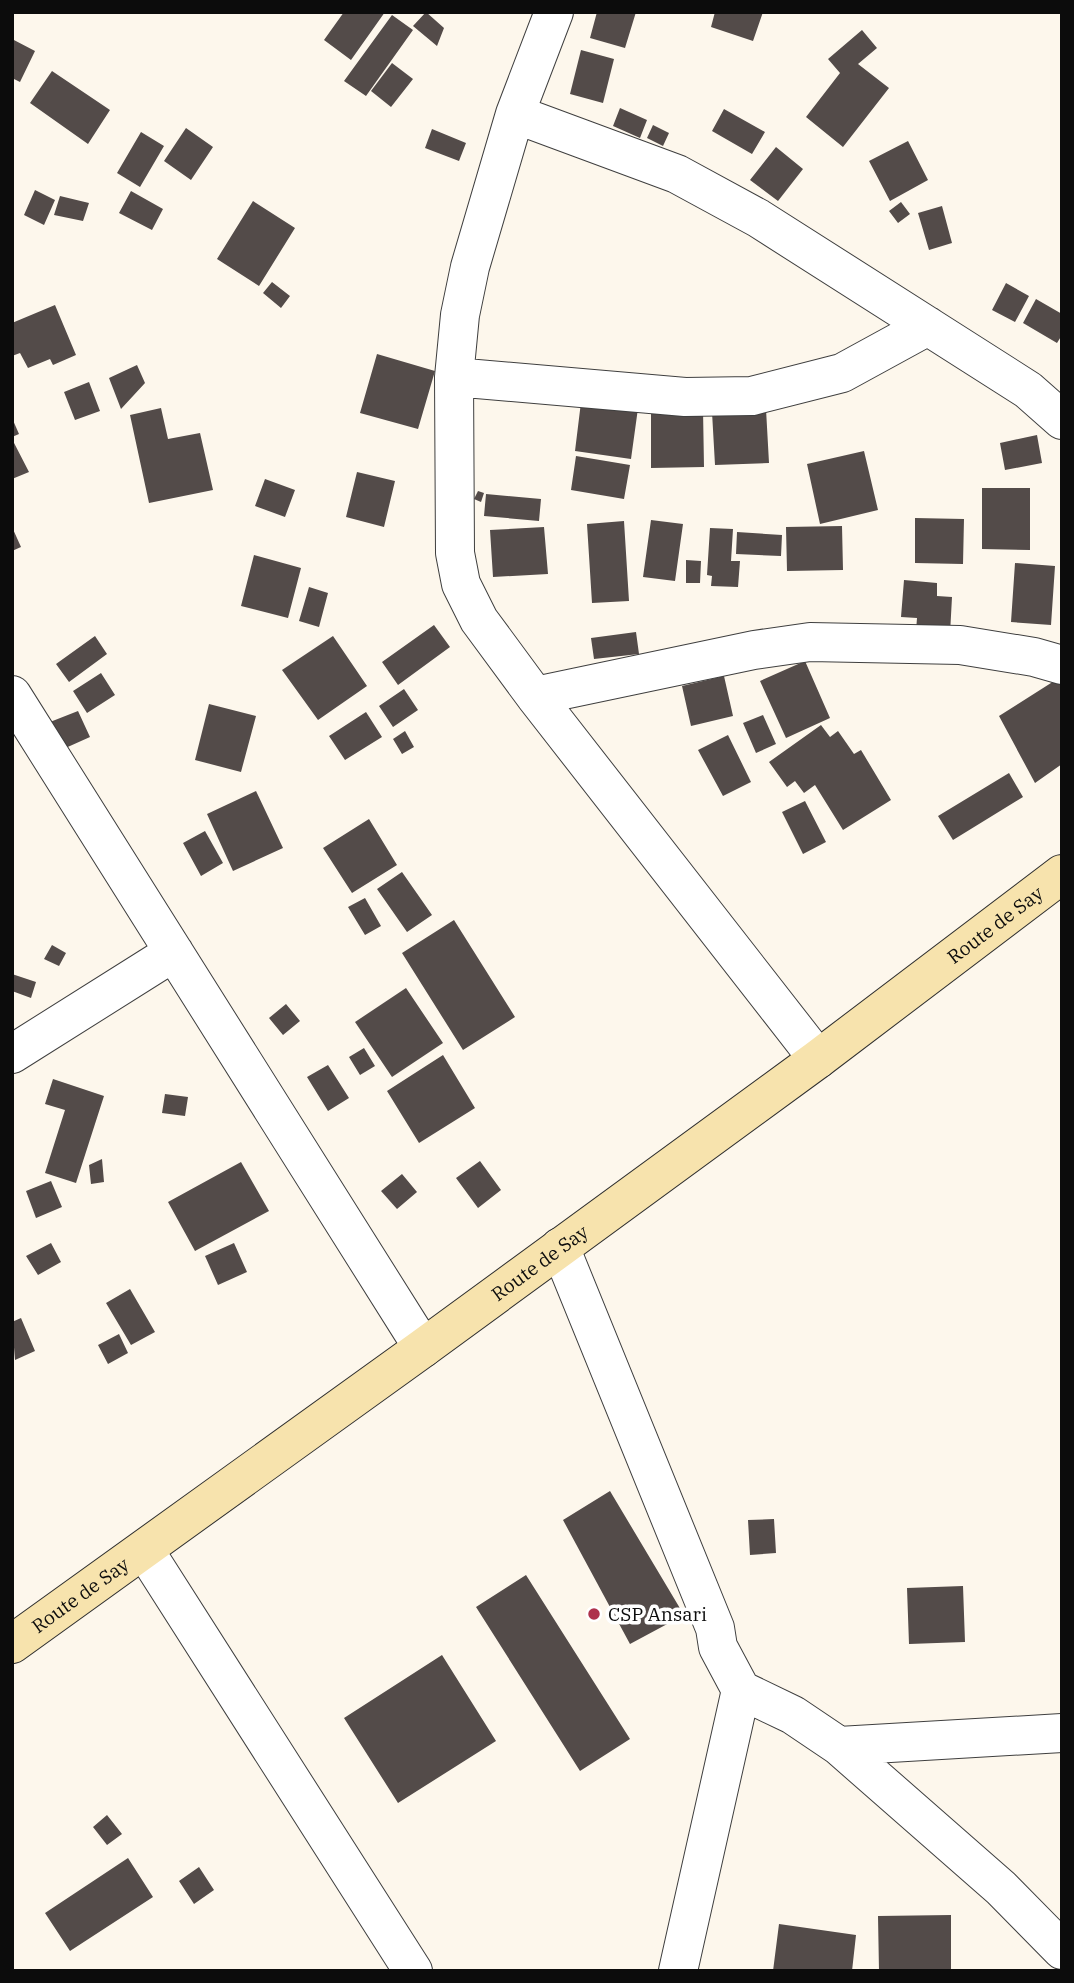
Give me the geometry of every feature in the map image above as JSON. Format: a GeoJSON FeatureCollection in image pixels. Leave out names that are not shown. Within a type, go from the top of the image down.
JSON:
{"type":"FeatureCollection","features":[{"type":"Feature","properties":{"kind":"main road","name":"Route de Say"},"geometry":{"type":"LineString","coordinates":[[12,1644],[145,1551],[818,1059],[1062,874]]}},
{"type":"Feature","properties":{"kind":"street"},"geometry":{"type":"LineString","coordinates":[[554,12],[515,114],[470,267],[460,315],[454,377],[455,553],[461,584],[479,620],[536,696],[818,1059]]}},
{"type":"Feature","properties":{"kind":"street"},"geometry":{"type":"LineString","coordinates":[[515,114],[677,174],[758,218],[1028,390],[1062,420]]}},
{"type":"Feature","properties":{"kind":"street"},"geometry":{"type":"LineString","coordinates":[[454,377],[685,397],[752,397],[842,373],[928,326]]}},
{"type":"Feature","properties":{"kind":"street"},"geometry":{"type":"LineString","coordinates":[[536,696],[754,650],[810,642],[960,645],[1034,657],[1062,665]]}},
{"type":"Feature","properties":{"kind":"street"},"geometry":{"type":"LineString","coordinates":[[12,695],[423,1348]]}},
{"type":"Feature","properties":{"kind":"street"},"geometry":{"type":"LineString","coordinates":[[12,1054],[174,952]]}},
{"type":"Feature","properties":{"kind":"street"},"geometry":{"type":"LineString","coordinates":[[559,1247],[715,1629],[718,1647],[741,1690],[793,1715],[839,1746],[1001,1888],[1062,1953],[1059,1971]]}},
{"type":"Feature","properties":{"kind":"street"},"geometry":{"type":"LineString","coordinates":[[145,1551],[413,1971]]}},
{"type":"Feature","properties":{"kind":"street"},"geometry":{"type":"LineString","coordinates":[[678,1971],[741,1690]]}},
{"type":"Feature","properties":{"kind":"street"},"geometry":{"type":"LineString","coordinates":[[839,1746],[1062,1733]]}},
{"type":"Feature","properties":{"kind":"building"},"geometry":{"type":"Polygon","coordinates":[[[344,12],[385,12],[351,60],[324,40],[344,12]]]}},
{"type":"Feature","properties":{"kind":"building"},"geometry":{"type":"Polygon","coordinates":[[[426,12],[444,28],[437,46],[413,26],[426,12]]]}},
{"type":"Feature","properties":{"kind":"building"},"geometry":{"type":"Polygon","coordinates":[[[597,12],[636,12],[625,48],[590,38],[597,12]]]}},
{"type":"Feature","properties":{"kind":"building"},"geometry":{"type":"Polygon","coordinates":[[[715,12],[763,12],[753,41],[711,27],[715,12]]]}},
{"type":"Feature","properties":{"kind":"building"},"geometry":{"type":"Polygon","coordinates":[[[392,15],[413,30],[366,96],[344,81],[392,15]]]}},
{"type":"Feature","properties":{"kind":"building"},"geometry":{"type":"Polygon","coordinates":[[[862,30],[877,48],[858,64],[889,88],[843,147],[806,117],[840,73],[828,59],[862,30]]]}},
{"type":"Feature","properties":{"kind":"building"},"geometry":{"type":"Polygon","coordinates":[[[12,39],[35,51],[20,82],[12,78],[12,39]]]}},
{"type":"Feature","properties":{"kind":"building"},"geometry":{"type":"Polygon","coordinates":[[[581,50],[614,59],[603,103],[570,94],[581,50]]]}},
{"type":"Feature","properties":{"kind":"building"},"geometry":{"type":"Polygon","coordinates":[[[392,63],[413,79],[391,107],[371,91],[392,63]]]}},
{"type":"Feature","properties":{"kind":"building"},"geometry":{"type":"Polygon","coordinates":[[[52,71],[110,110],[88,144],[30,103],[52,71]]]}},
{"type":"Feature","properties":{"kind":"building"},"geometry":{"type":"Polygon","coordinates":[[[620,108],[647,120],[640,138],[613,126],[620,108]]]}},
{"type":"Feature","properties":{"kind":"building"},"geometry":{"type":"Polygon","coordinates":[[[724,109],[765,132],[752,154],[712,131],[724,109]]]}},
{"type":"Feature","properties":{"kind":"building"},"geometry":{"type":"Polygon","coordinates":[[[653,125],[669,133],[663,146],[647,138],[653,125]]]}},
{"type":"Feature","properties":{"kind":"building"},"geometry":{"type":"Polygon","coordinates":[[[186,128],[213,147],[191,180],[164,161],[186,128]]]}},
{"type":"Feature","properties":{"kind":"building"},"geometry":{"type":"Polygon","coordinates":[[[432,129],[466,143],[459,161],[425,148],[432,129]]]}},
{"type":"Feature","properties":{"kind":"building"},"geometry":{"type":"Polygon","coordinates":[[[141,132],[164,146],[140,187],[117,173],[141,132]]]}},
{"type":"Feature","properties":{"kind":"building"},"geometry":{"type":"Polygon","coordinates":[[[908,141],[928,180],[890,201],[869,161],[908,141]]]}},
{"type":"Feature","properties":{"kind":"building"},"geometry":{"type":"Polygon","coordinates":[[[776,147],[803,169],[778,201],[750,180],[776,147]]]}},
{"type":"Feature","properties":{"kind":"building"},"geometry":{"type":"Polygon","coordinates":[[[35,190],[55,200],[44,225],[24,215],[35,190]]]}},
{"type":"Feature","properties":{"kind":"building"},"geometry":{"type":"Polygon","coordinates":[[[131,191],[163,209],[152,230],[119,213],[131,191]]]}},
{"type":"Feature","properties":{"kind":"building"},"geometry":{"type":"Polygon","coordinates":[[[60,196],[89,203],[83,221],[54,215],[60,196]]]}},
{"type":"Feature","properties":{"kind":"building"},"geometry":{"type":"Polygon","coordinates":[[[253,201],[295,228],[259,286],[217,259],[253,201]]]}},
{"type":"Feature","properties":{"kind":"building"},"geometry":{"type":"Polygon","coordinates":[[[901,202],[910,214],[898,223],[889,211],[901,202]]]}},
{"type":"Feature","properties":{"kind":"building"},"geometry":{"type":"Polygon","coordinates":[[[942,206],[952,243],[929,250],[918,213],[942,206]]]}},
{"type":"Feature","properties":{"kind":"building"},"geometry":{"type":"Polygon","coordinates":[[[272,282],[290,296],[281,308],[263,293],[272,282]]]}},
{"type":"Feature","properties":{"kind":"building"},"geometry":{"type":"Polygon","coordinates":[[[1006,283],[1029,296],[1015,322],[992,310],[1006,283]]]}},
{"type":"Feature","properties":{"kind":"building"},"geometry":{"type":"Polygon","coordinates":[[[1036,299],[1062,314],[1062,335],[1057,343],[1023,323],[1036,299]]]}},
{"type":"Feature","properties":{"kind":"building"},"geometry":{"type":"Polygon","coordinates":[[[55,305],[76,355],[53,365],[50,359],[28,368],[20,353],[12,356],[12,323],[55,305]]]}},
{"type":"Feature","properties":{"kind":"building"},"geometry":{"type":"Polygon","coordinates":[[[377,354],[435,371],[418,429],[360,413],[377,354]]]}},
{"type":"Feature","properties":{"kind":"building"},"geometry":{"type":"Polygon","coordinates":[[[137,365],[145,383],[121,409],[109,378],[137,365]]]}},
{"type":"Feature","properties":{"kind":"building"},"geometry":{"type":"Polygon","coordinates":[[[89,382],[100,411],[75,420],[64,392],[89,382]]]}},
{"type":"Feature","properties":{"kind":"building"},"geometry":{"type":"Polygon","coordinates":[[[582,394],[639,401],[631,459],[575,451],[582,394]]]}},
{"type":"Feature","properties":{"kind":"building"},"geometry":{"type":"Polygon","coordinates":[[[161,408],[168,439],[200,433],[213,490],[149,503],[130,415],[161,408]]]}},
{"type":"Feature","properties":{"kind":"building"},"geometry":{"type":"Polygon","coordinates":[[[703,409],[704,467],[651,468],[651,410],[703,409]]]}},
{"type":"Feature","properties":{"kind":"building"},"geometry":{"type":"Polygon","coordinates":[[[766,409],[769,463],[715,465],[712,412],[766,409]]]}},
{"type":"Feature","properties":{"kind":"building"},"geometry":{"type":"Polygon","coordinates":[[[12,418],[19,434],[12,437],[12,418]]]}},
{"type":"Feature","properties":{"kind":"building"},"geometry":{"type":"Polygon","coordinates":[[[1037,435],[1042,463],[1005,470],[1000,443],[1037,435]]]}},
{"type":"Feature","properties":{"kind":"building"},"geometry":{"type":"Polygon","coordinates":[[[12,439],[29,472],[12,479],[12,439]]]}},
{"type":"Feature","properties":{"kind":"building"},"geometry":{"type":"Polygon","coordinates":[[[864,451],[878,510],[820,524],[807,464],[864,451]]]}},
{"type":"Feature","properties":{"kind":"building"},"geometry":{"type":"Polygon","coordinates":[[[576,456],[630,465],[624,499],[571,490],[576,456]]]}},
{"type":"Feature","properties":{"kind":"building"},"geometry":{"type":"Polygon","coordinates":[[[357,472],[395,481],[384,527],[346,517],[357,472]]]}},
{"type":"Feature","properties":{"kind":"building"},"geometry":{"type":"Polygon","coordinates":[[[265,479],[295,490],[285,517],[255,506],[265,479]]]}},
{"type":"Feature","properties":{"kind":"building"},"geometry":{"type":"Polygon","coordinates":[[[982,488],[1030,488],[1030,550],[982,549],[982,488]]]}},
{"type":"Feature","properties":{"kind":"building"},"geometry":{"type":"Polygon","coordinates":[[[478,491],[484,493],[481,502],[474,499],[478,491]]]}},
{"type":"Feature","properties":{"kind":"building"},"geometry":{"type":"Polygon","coordinates":[[[486,494],[541,499],[539,521],[484,516],[486,494]]]}},
{"type":"Feature","properties":{"kind":"building"},"geometry":{"type":"Polygon","coordinates":[[[915,518],[964,519],[963,564],[915,563],[915,518]]]}},
{"type":"Feature","properties":{"kind":"building"},"geometry":{"type":"Polygon","coordinates":[[[651,520],[683,524],[675,581],[643,577],[651,520]]]}},
{"type":"Feature","properties":{"kind":"building"},"geometry":{"type":"Polygon","coordinates":[[[624,521],[629,601],[592,603],[587,524],[624,521]]]}},
{"type":"Feature","properties":{"kind":"building"},"geometry":{"type":"Polygon","coordinates":[[[842,526],[843,570],[787,571],[786,527],[842,526]]]}},
{"type":"Feature","properties":{"kind":"building"},"geometry":{"type":"Polygon","coordinates":[[[12,527],[21,547],[12,551],[12,527]]]}},
{"type":"Feature","properties":{"kind":"building"},"geometry":{"type":"Polygon","coordinates":[[[544,527],[548,574],[493,577],[490,530],[544,527]]]}},
{"type":"Feature","properties":{"kind":"building"},"geometry":{"type":"Polygon","coordinates":[[[710,528],[733,529],[731,561],[740,561],[738,587],[711,586],[712,576],[707,575],[710,528]]]}},
{"type":"Feature","properties":{"kind":"building"},"geometry":{"type":"Polygon","coordinates":[[[737,532],[782,535],[781,556],[736,554],[737,532]]]}},
{"type":"Feature","properties":{"kind":"building"},"geometry":{"type":"Polygon","coordinates":[[[254,555],[301,568],[288,618],[241,606],[254,555]]]}},
{"type":"Feature","properties":{"kind":"building"},"geometry":{"type":"Polygon","coordinates":[[[686,560],[701,561],[700,583],[686,583],[686,560]]]}},
{"type":"Feature","properties":{"kind":"building"},"geometry":{"type":"Polygon","coordinates":[[[1015,563],[1055,566],[1051,625],[1011,622],[1015,563]]]}},
{"type":"Feature","properties":{"kind":"building"},"geometry":{"type":"Polygon","coordinates":[[[904,580],[937,583],[937,596],[952,597],[950,634],[916,631],[917,618],[901,617],[904,580]]]}},
{"type":"Feature","properties":{"kind":"building"},"geometry":{"type":"Polygon","coordinates":[[[309,587],[328,593],[319,627],[299,621],[309,587]]]}},
{"type":"Feature","properties":{"kind":"building"},"geometry":{"type":"Polygon","coordinates":[[[434,625],[450,647],[398,685],[382,662],[434,625]]]}},
{"type":"Feature","properties":{"kind":"building"},"geometry":{"type":"Polygon","coordinates":[[[636,632],[639,654],[594,659],[591,638],[636,632]]]}},
{"type":"Feature","properties":{"kind":"building"},"geometry":{"type":"Polygon","coordinates":[[[95,636],[107,654],[69,682],[56,664],[95,636]]]}},
{"type":"Feature","properties":{"kind":"building"},"geometry":{"type":"Polygon","coordinates":[[[333,636],[367,686],[318,720],[282,670],[333,636]]]}},
{"type":"Feature","properties":{"kind":"building"},"geometry":{"type":"Polygon","coordinates":[[[805,661],[830,718],[786,738],[760,681],[805,661]]]}},
{"type":"Feature","properties":{"kind":"building"},"geometry":{"type":"Polygon","coordinates":[[[101,673],[115,695],[87,713],[73,691],[101,673]]]}},
{"type":"Feature","properties":{"kind":"building"},"geometry":{"type":"Polygon","coordinates":[[[724,676],[733,716],[691,726],[682,686],[724,676]]]}},
{"type":"Feature","properties":{"kind":"building"},"geometry":{"type":"Polygon","coordinates":[[[1062,676],[1062,764],[1035,783],[999,716],[1062,676]]]}},
{"type":"Feature","properties":{"kind":"building"},"geometry":{"type":"Polygon","coordinates":[[[404,689],[418,710],[393,727],[379,706],[404,689]]]}},
{"type":"Feature","properties":{"kind":"building"},"geometry":{"type":"Polygon","coordinates":[[[209,704],[256,716],[241,772],[195,760],[209,704]]]}},
{"type":"Feature","properties":{"kind":"building"},"geometry":{"type":"Polygon","coordinates":[[[78,711],[90,737],[61,750],[50,722],[78,711]]]}},
{"type":"Feature","properties":{"kind":"building"},"geometry":{"type":"Polygon","coordinates":[[[366,712],[382,737],[345,760],[329,736],[366,712]]]}},
{"type":"Feature","properties":{"kind":"building"},"geometry":{"type":"Polygon","coordinates":[[[763,715],[776,744],[756,753],[743,723],[763,715]]]}},
{"type":"Feature","properties":{"kind":"building"},"geometry":{"type":"Polygon","coordinates":[[[821,725],[830,737],[838,731],[854,754],[861,750],[891,800],[843,830],[815,785],[804,793],[795,781],[787,787],[769,762],[821,725]]]}},
{"type":"Feature","properties":{"kind":"building"},"geometry":{"type":"Polygon","coordinates":[[[405,731],[414,747],[402,754],[393,739],[405,731]]]}},
{"type":"Feature","properties":{"kind":"building"},"geometry":{"type":"Polygon","coordinates":[[[728,735],[751,782],[723,796],[698,750],[728,735]]]}},
{"type":"Feature","properties":{"kind":"building"},"geometry":{"type":"Polygon","coordinates":[[[1009,773],[1023,797],[953,840],[938,816],[1009,773]]]}},
{"type":"Feature","properties":{"kind":"building"},"geometry":{"type":"Polygon","coordinates":[[[256,791],[283,848],[233,871],[207,814],[256,791]]]}},
{"type":"Feature","properties":{"kind":"building"},"geometry":{"type":"Polygon","coordinates":[[[805,801],[826,842],[803,854],[782,812],[805,801]]]}},
{"type":"Feature","properties":{"kind":"building"},"geometry":{"type":"Polygon","coordinates":[[[369,819],[397,865],[352,893],[323,848],[369,819]]]}},
{"type":"Feature","properties":{"kind":"building"},"geometry":{"type":"Polygon","coordinates":[[[205,831],[223,863],[201,876],[183,843],[205,831]]]}},
{"type":"Feature","properties":{"kind":"building"},"geometry":{"type":"Polygon","coordinates":[[[402,872],[432,915],[407,932],[377,889],[402,872]]]}},
{"type":"Feature","properties":{"kind":"building"},"geometry":{"type":"Polygon","coordinates":[[[365,898],[381,926],[365,935],[348,907],[365,898]]]}},
{"type":"Feature","properties":{"kind":"building"},"geometry":{"type":"Polygon","coordinates":[[[454,920],[515,1017],[463,1050],[402,953],[454,920]]]}},
{"type":"Feature","properties":{"kind":"building"},"geometry":{"type":"Polygon","coordinates":[[[52,945],[66,953],[59,966],[44,959],[52,945]]]}},
{"type":"Feature","properties":{"kind":"building"},"geometry":{"type":"Polygon","coordinates":[[[12,974],[36,982],[31,998],[12,991],[12,974]]]}},
{"type":"Feature","properties":{"kind":"building"},"geometry":{"type":"Polygon","coordinates":[[[406,988],[443,1043],[392,1077],[355,1022],[406,988]]]}},
{"type":"Feature","properties":{"kind":"building"},"geometry":{"type":"Polygon","coordinates":[[[286,1004],[300,1021],[283,1035],[269,1018],[286,1004]]]}},
{"type":"Feature","properties":{"kind":"building"},"geometry":{"type":"Polygon","coordinates":[[[364,1048],[375,1066],[360,1075],[349,1057],[364,1048]]]}},
{"type":"Feature","properties":{"kind":"building"},"geometry":{"type":"Polygon","coordinates":[[[443,1055],[475,1108],[419,1143],[387,1091],[443,1055]]]}},
{"type":"Feature","properties":{"kind":"building"},"geometry":{"type":"Polygon","coordinates":[[[328,1065],[349,1098],[328,1111],[307,1077],[328,1065]]]}},
{"type":"Feature","properties":{"kind":"building"},"geometry":{"type":"Polygon","coordinates":[[[53,1079],[104,1096],[76,1183],[45,1173],[65,1110],[45,1104],[53,1079]]]}},
{"type":"Feature","properties":{"kind":"building"},"geometry":{"type":"Polygon","coordinates":[[[165,1094],[188,1097],[185,1116],[162,1113],[165,1094]]]}},
{"type":"Feature","properties":{"kind":"building"},"geometry":{"type":"Polygon","coordinates":[[[102,1159],[104,1182],[91,1184],[89,1165],[102,1159]]]}},
{"type":"Feature","properties":{"kind":"building"},"geometry":{"type":"Polygon","coordinates":[[[480,1161],[501,1190],[478,1208],[456,1178],[480,1161]]]}},
{"type":"Feature","properties":{"kind":"building"},"geometry":{"type":"Polygon","coordinates":[[[241,1162],[269,1211],[195,1251],[168,1202],[241,1162]]]}},
{"type":"Feature","properties":{"kind":"building"},"geometry":{"type":"Polygon","coordinates":[[[402,1174],[417,1192],[397,1209],[381,1191],[402,1174]]]}},
{"type":"Feature","properties":{"kind":"building"},"geometry":{"type":"Polygon","coordinates":[[[51,1181],[62,1207],[36,1218],[26,1191],[51,1181]]]}},
{"type":"Feature","properties":{"kind":"building"},"geometry":{"type":"Polygon","coordinates":[[[51,1243],[61,1262],[38,1275],[26,1256],[51,1243]]]}},
{"type":"Feature","properties":{"kind":"building"},"geometry":{"type":"Polygon","coordinates":[[[234,1243],[247,1272],[218,1285],[205,1256],[234,1243]]]}},
{"type":"Feature","properties":{"kind":"building"},"geometry":{"type":"Polygon","coordinates":[[[130,1289],[155,1332],[131,1345],[106,1303],[130,1289]]]}},
{"type":"Feature","properties":{"kind":"building"},"geometry":{"type":"Polygon","coordinates":[[[21,1318],[35,1351],[15,1360],[12,1322],[21,1318]]]}},
{"type":"Feature","properties":{"kind":"building"},"geometry":{"type":"Polygon","coordinates":[[[119,1334],[128,1353],[108,1364],[98,1345],[119,1334]]]}},
{"type":"Feature","properties":{"kind":"building"},"geometry":{"type":"Polygon","coordinates":[[[610,1491],[684,1615],[630,1644],[563,1520],[610,1491]]]}},
{"type":"Feature","properties":{"kind":"building"},"geometry":{"type":"Polygon","coordinates":[[[774,1519],[776,1553],[750,1555],[748,1520],[774,1519]]]}},
{"type":"Feature","properties":{"kind":"building"},"geometry":{"type":"Polygon","coordinates":[[[526,1575],[630,1739],[580,1771],[476,1607],[526,1575]]]}},
{"type":"Feature","properties":{"kind":"building"},"geometry":{"type":"Polygon","coordinates":[[[963,1586],[965,1642],[909,1644],[907,1588],[963,1586]]]}},
{"type":"Feature","properties":{"kind":"building"},"geometry":{"type":"Polygon","coordinates":[[[442,1655],[496,1741],[398,1803],[344,1718],[442,1655]]]}},
{"type":"Feature","properties":{"kind":"building"},"geometry":{"type":"Polygon","coordinates":[[[107,1815],[122,1834],[107,1845],[93,1827],[107,1815]]]}},
{"type":"Feature","properties":{"kind":"building"},"geometry":{"type":"Polygon","coordinates":[[[128,1858],[153,1897],[70,1951],[45,1913],[128,1858]]]}},
{"type":"Feature","properties":{"kind":"building"},"geometry":{"type":"Polygon","coordinates":[[[199,1867],[214,1890],[194,1904],[179,1881],[199,1867]]]}},
{"type":"Feature","properties":{"kind":"building"},"geometry":{"type":"Polygon","coordinates":[[[951,1915],[951,1971],[879,1971],[878,1916],[951,1915]]]}},
{"type":"Feature","properties":{"kind":"building"},"geometry":{"type":"Polygon","coordinates":[[[779,1924],[856,1935],[852,1971],[773,1971],[779,1924]]]}},
{"type":"Feature","properties":{"kind":"place","name":"CSP Ansari"},"geometry":{"type":"Point","coordinates":[594,1614]}}]}
